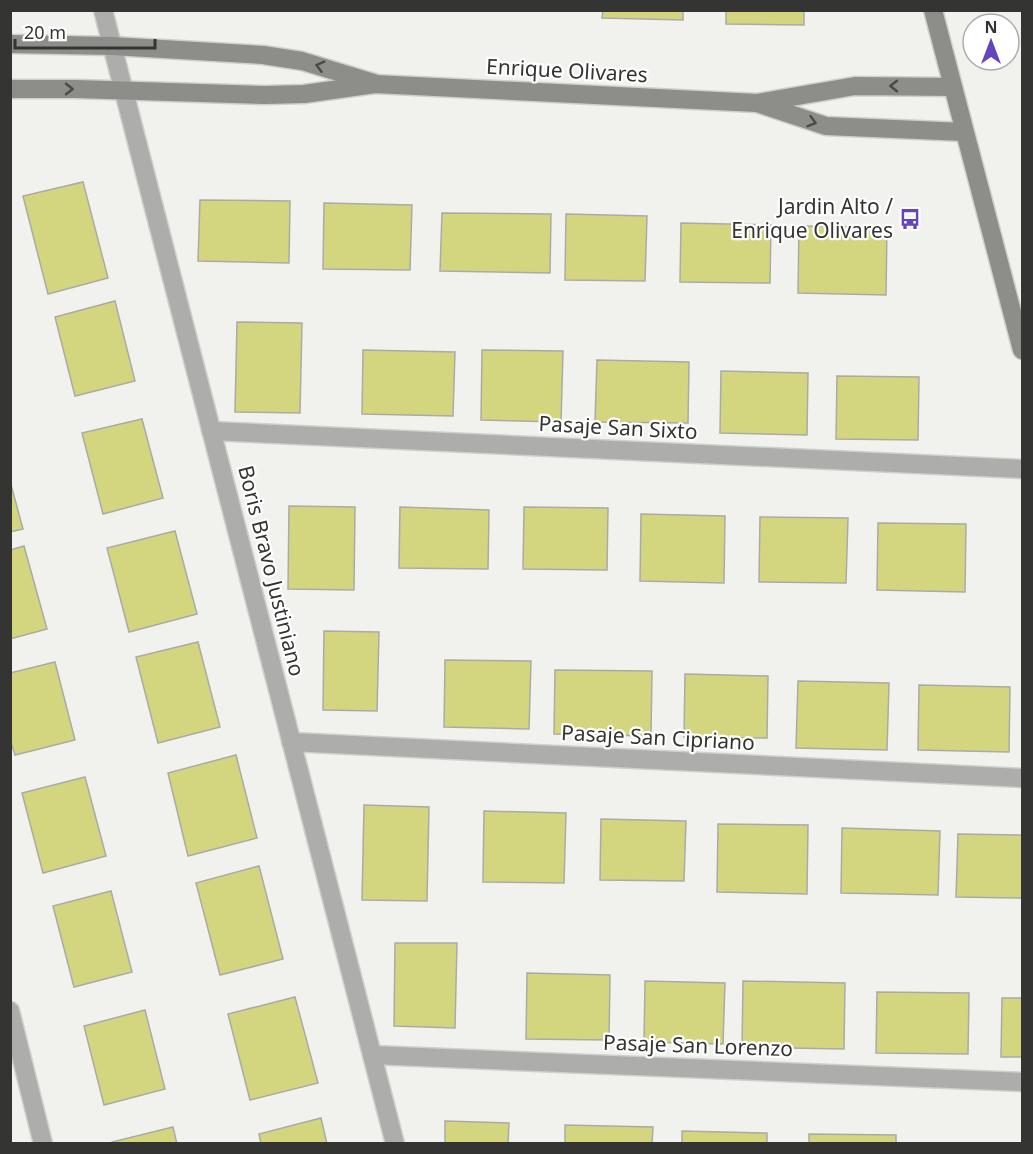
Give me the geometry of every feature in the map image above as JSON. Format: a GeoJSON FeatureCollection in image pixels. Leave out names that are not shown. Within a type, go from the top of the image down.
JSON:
{"type":"FeatureCollection","features":[{"type":"Feature","properties":{"kind":"street","name":"Boris Bravo Justiniano"},"geometry":{"type":"LineString","coordinates":[[103,10],[395,1143]]}},
{"type":"Feature","properties":{"kind":"street"},"geometry":{"type":"LineString","coordinates":[[933,10],[1023,350]]}},
{"type":"Feature","properties":{"kind":"street","name":"Enrique Olivares"},"geometry":{"type":"LineString","coordinates":[[10,44],[112,46],[263,55],[302,61],[375,84]]}},
{"type":"Feature","properties":{"kind":"street","name":"Enrique Olivares"},"geometry":{"type":"LineString","coordinates":[[10,89],[265,95],[304,94],[375,84],[757,103],[855,86],[952,87]]}},
{"type":"Feature","properties":{"kind":"street","name":"Enrique Olivares"},"geometry":{"type":"LineString","coordinates":[[757,103],[826,126],[964,132]]}},
{"type":"Feature","properties":{"kind":"street","name":"Pasaje San Sixto"},"geometry":{"type":"LineString","coordinates":[[211,431],[1023,469]]}},
{"type":"Feature","properties":{"kind":"street","name":"Pasaje San Cipriano"},"geometry":{"type":"LineString","coordinates":[[291,742],[1023,778]]}},
{"type":"Feature","properties":{"kind":"street"},"geometry":{"type":"LineString","coordinates":[[12,1023],[43,1143]]}},
{"type":"Feature","properties":{"kind":"street","name":"Pasaje San Lorenzo"},"geometry":{"type":"LineString","coordinates":[[372,1055],[1023,1082]]}},
{"type":"Feature","properties":{"kind":"building"},"geometry":{"type":"Polygon","coordinates":[[[603,10],[683,10],[683,20],[602,18],[603,10]]]}},
{"type":"Feature","properties":{"kind":"building"},"geometry":{"type":"Polygon","coordinates":[[[726,10],[804,10],[804,25],[726,24],[726,10]]]}},
{"type":"Feature","properties":{"kind":"building"},"geometry":{"type":"Polygon","coordinates":[[[83,182],[108,278],[48,294],[23,196],[83,182]]]}},
{"type":"Feature","properties":{"kind":"building"},"geometry":{"type":"Polygon","coordinates":[[[200,200],[290,201],[289,263],[198,261],[200,200]]]}},
{"type":"Feature","properties":{"kind":"building"},"geometry":{"type":"Polygon","coordinates":[[[324,203],[412,205],[410,270],[323,269],[324,203]]]}},
{"type":"Feature","properties":{"kind":"building"},"geometry":{"type":"Polygon","coordinates":[[[442,213],[551,214],[550,273],[440,271],[442,213]]]}},
{"type":"Feature","properties":{"kind":"building"},"geometry":{"type":"Polygon","coordinates":[[[566,214],[647,216],[645,281],[565,280],[566,214]]]}},
{"type":"Feature","properties":{"kind":"building"},"geometry":{"type":"Polygon","coordinates":[[[681,223],[771,225],[770,283],[680,282],[681,223]]]}},
{"type":"Feature","properties":{"kind":"building"},"geometry":{"type":"Polygon","coordinates":[[[799,226],[887,227],[886,295],[798,293],[799,226]]]}},
{"type":"Feature","properties":{"kind":"building"},"geometry":{"type":"Polygon","coordinates":[[[115,301],[135,381],[75,396],[55,317],[115,301]]]}},
{"type":"Feature","properties":{"kind":"building"},"geometry":{"type":"Polygon","coordinates":[[[237,322],[302,323],[300,413],[235,412],[237,322]]]}},
{"type":"Feature","properties":{"kind":"building"},"geometry":{"type":"Polygon","coordinates":[[[363,350],[455,352],[453,416],[362,414],[363,350]]]}},
{"type":"Feature","properties":{"kind":"building"},"geometry":{"type":"Polygon","coordinates":[[[482,350],[563,351],[561,422],[481,420],[482,350]]]}},
{"type":"Feature","properties":{"kind":"building"},"geometry":{"type":"Polygon","coordinates":[[[597,360],[689,362],[688,423],[595,422],[597,360]]]}},
{"type":"Feature","properties":{"kind":"building"},"geometry":{"type":"Polygon","coordinates":[[[721,371],[808,373],[807,435],[720,433],[721,371]]]}},
{"type":"Feature","properties":{"kind":"building"},"geometry":{"type":"Polygon","coordinates":[[[837,376],[919,377],[918,440],[836,439],[837,376]]]}},
{"type":"Feature","properties":{"kind":"building"},"geometry":{"type":"Polygon","coordinates":[[[142,419],[163,498],[103,514],[82,433],[142,419]]]}},
{"type":"Feature","properties":{"kind":"building"},"geometry":{"type":"Polygon","coordinates":[[[10,481],[23,529],[10,532],[10,481]]]}},
{"type":"Feature","properties":{"kind":"building"},"geometry":{"type":"Polygon","coordinates":[[[289,506],[355,507],[354,590],[288,589],[289,506]]]}},
{"type":"Feature","properties":{"kind":"building"},"geometry":{"type":"Polygon","coordinates":[[[400,507],[489,510],[488,569],[399,568],[400,507]]]}},
{"type":"Feature","properties":{"kind":"building"},"geometry":{"type":"Polygon","coordinates":[[[524,507],[608,508],[607,570],[523,569],[524,507]]]}},
{"type":"Feature","properties":{"kind":"building"},"geometry":{"type":"Polygon","coordinates":[[[641,514],[725,516],[724,583],[640,581],[641,514]]]}},
{"type":"Feature","properties":{"kind":"building"},"geometry":{"type":"Polygon","coordinates":[[[760,517],[848,518],[846,583],[759,582],[760,517]]]}},
{"type":"Feature","properties":{"kind":"building"},"geometry":{"type":"Polygon","coordinates":[[[878,523],[966,524],[965,592],[877,590],[878,523]]]}},
{"type":"Feature","properties":{"kind":"building"},"geometry":{"type":"Polygon","coordinates":[[[175,531],[197,614],[129,632],[107,548],[175,531]]]}},
{"type":"Feature","properties":{"kind":"building"},"geometry":{"type":"Polygon","coordinates":[[[24,546],[47,629],[10,639],[10,550],[24,546]]]}},
{"type":"Feature","properties":{"kind":"building"},"geometry":{"type":"Polygon","coordinates":[[[324,631],[379,632],[377,711],[323,710],[324,631]]]}},
{"type":"Feature","properties":{"kind":"building"},"geometry":{"type":"Polygon","coordinates":[[[198,642],[220,727],[158,743],[136,657],[198,642]]]}},
{"type":"Feature","properties":{"kind":"building"},"geometry":{"type":"Polygon","coordinates":[[[445,660],[531,661],[529,729],[444,727],[445,660]]]}},
{"type":"Feature","properties":{"kind":"building"},"geometry":{"type":"Polygon","coordinates":[[[55,662],[75,740],[15,755],[10,739],[10,673],[55,662]]]}},
{"type":"Feature","properties":{"kind":"building"},"geometry":{"type":"Polygon","coordinates":[[[555,670],[652,671],[651,736],[554,734],[555,670]]]}},
{"type":"Feature","properties":{"kind":"building"},"geometry":{"type":"Polygon","coordinates":[[[685,674],[768,676],[767,738],[684,737],[685,674]]]}},
{"type":"Feature","properties":{"kind":"building"},"geometry":{"type":"Polygon","coordinates":[[[798,681],[889,683],[887,750],[796,748],[798,681]]]}},
{"type":"Feature","properties":{"kind":"building"},"geometry":{"type":"Polygon","coordinates":[[[919,685],[1010,687],[1009,752],[918,750],[919,685]]]}},
{"type":"Feature","properties":{"kind":"building"},"geometry":{"type":"Polygon","coordinates":[[[236,755],[257,838],[188,856],[168,773],[236,755]]]}},
{"type":"Feature","properties":{"kind":"building"},"geometry":{"type":"Polygon","coordinates":[[[85,777],[106,856],[43,873],[22,793],[85,777]]]}},
{"type":"Feature","properties":{"kind":"building"},"geometry":{"type":"Polygon","coordinates":[[[364,805],[429,807],[427,901],[362,900],[364,805]]]}},
{"type":"Feature","properties":{"kind":"building"},"geometry":{"type":"Polygon","coordinates":[[[484,811],[566,813],[564,883],[483,882],[484,811]]]}},
{"type":"Feature","properties":{"kind":"building"},"geometry":{"type":"Polygon","coordinates":[[[601,819],[686,821],[684,881],[600,880],[601,819]]]}},
{"type":"Feature","properties":{"kind":"building"},"geometry":{"type":"Polygon","coordinates":[[[718,824],[808,825],[807,894],[717,892],[718,824]]]}},
{"type":"Feature","properties":{"kind":"building"},"geometry":{"type":"Polygon","coordinates":[[[842,828],[940,831],[938,895],[841,893],[842,828]]]}},
{"type":"Feature","properties":{"kind":"building"},"geometry":{"type":"Polygon","coordinates":[[[958,834],[1022,835],[1022,898],[956,897],[958,834]]]}},
{"type":"Feature","properties":{"kind":"building"},"geometry":{"type":"Polygon","coordinates":[[[259,866],[283,959],[220,975],[196,883],[259,866]]]}},
{"type":"Feature","properties":{"kind":"building"},"geometry":{"type":"Polygon","coordinates":[[[111,891],[132,972],[74,987],[53,906],[111,891]]]}},
{"type":"Feature","properties":{"kind":"building"},"geometry":{"type":"Polygon","coordinates":[[[395,943],[457,943],[455,1028],[394,1026],[395,943]]]}},
{"type":"Feature","properties":{"kind":"building"},"geometry":{"type":"Polygon","coordinates":[[[527,973],[610,975],[609,1040],[526,1039],[527,973]]]}},
{"type":"Feature","properties":{"kind":"building"},"geometry":{"type":"Polygon","coordinates":[[[645,981],[725,983],[723,1044],[644,1042],[645,981]]]}},
{"type":"Feature","properties":{"kind":"building"},"geometry":{"type":"Polygon","coordinates":[[[743,981],[845,983],[844,1049],[742,1047],[743,981]]]}},
{"type":"Feature","properties":{"kind":"building"},"geometry":{"type":"Polygon","coordinates":[[[877,992],[969,993],[968,1054],[876,1053],[877,992]]]}},
{"type":"Feature","properties":{"kind":"building"},"geometry":{"type":"Polygon","coordinates":[[[295,997],[318,1083],[250,1100],[228,1014],[295,997]]]}},
{"type":"Feature","properties":{"kind":"building"},"geometry":{"type":"Polygon","coordinates":[[[1002,998],[1022,998],[1022,1057],[1001,1057],[1002,998]]]}},
{"type":"Feature","properties":{"kind":"building"},"geometry":{"type":"Polygon","coordinates":[[[145,1010],[165,1089],[104,1105],[84,1026],[145,1010]]]}},
{"type":"Feature","properties":{"kind":"building"},"geometry":{"type":"Polygon","coordinates":[[[321,1118],[327,1144],[261,1144],[259,1134],[321,1118]]]}},
{"type":"Feature","properties":{"kind":"building"},"geometry":{"type":"Polygon","coordinates":[[[445,1121],[509,1123],[508,1144],[445,1144],[445,1121]]]}},
{"type":"Feature","properties":{"kind":"building"},"geometry":{"type":"Polygon","coordinates":[[[565,1125],[653,1127],[652,1144],[565,1144],[565,1125]]]}},
{"type":"Feature","properties":{"kind":"building"},"geometry":{"type":"Polygon","coordinates":[[[173,1127],[177,1144],[112,1144],[112,1142],[173,1127]]]}},
{"type":"Feature","properties":{"kind":"building"},"geometry":{"type":"Polygon","coordinates":[[[682,1131],[767,1133],[767,1144],[682,1144],[682,1131]]]}},
{"type":"Feature","properties":{"kind":"building"},"geometry":{"type":"Polygon","coordinates":[[[809,1134],[896,1135],[896,1144],[809,1144],[809,1134]]]}},
{"type":"Feature","properties":{"kind":"place","name":"Jardin Alto / Enrique Olivares"},"geometry":{"type":"Point","coordinates":[910,219]}}]}
